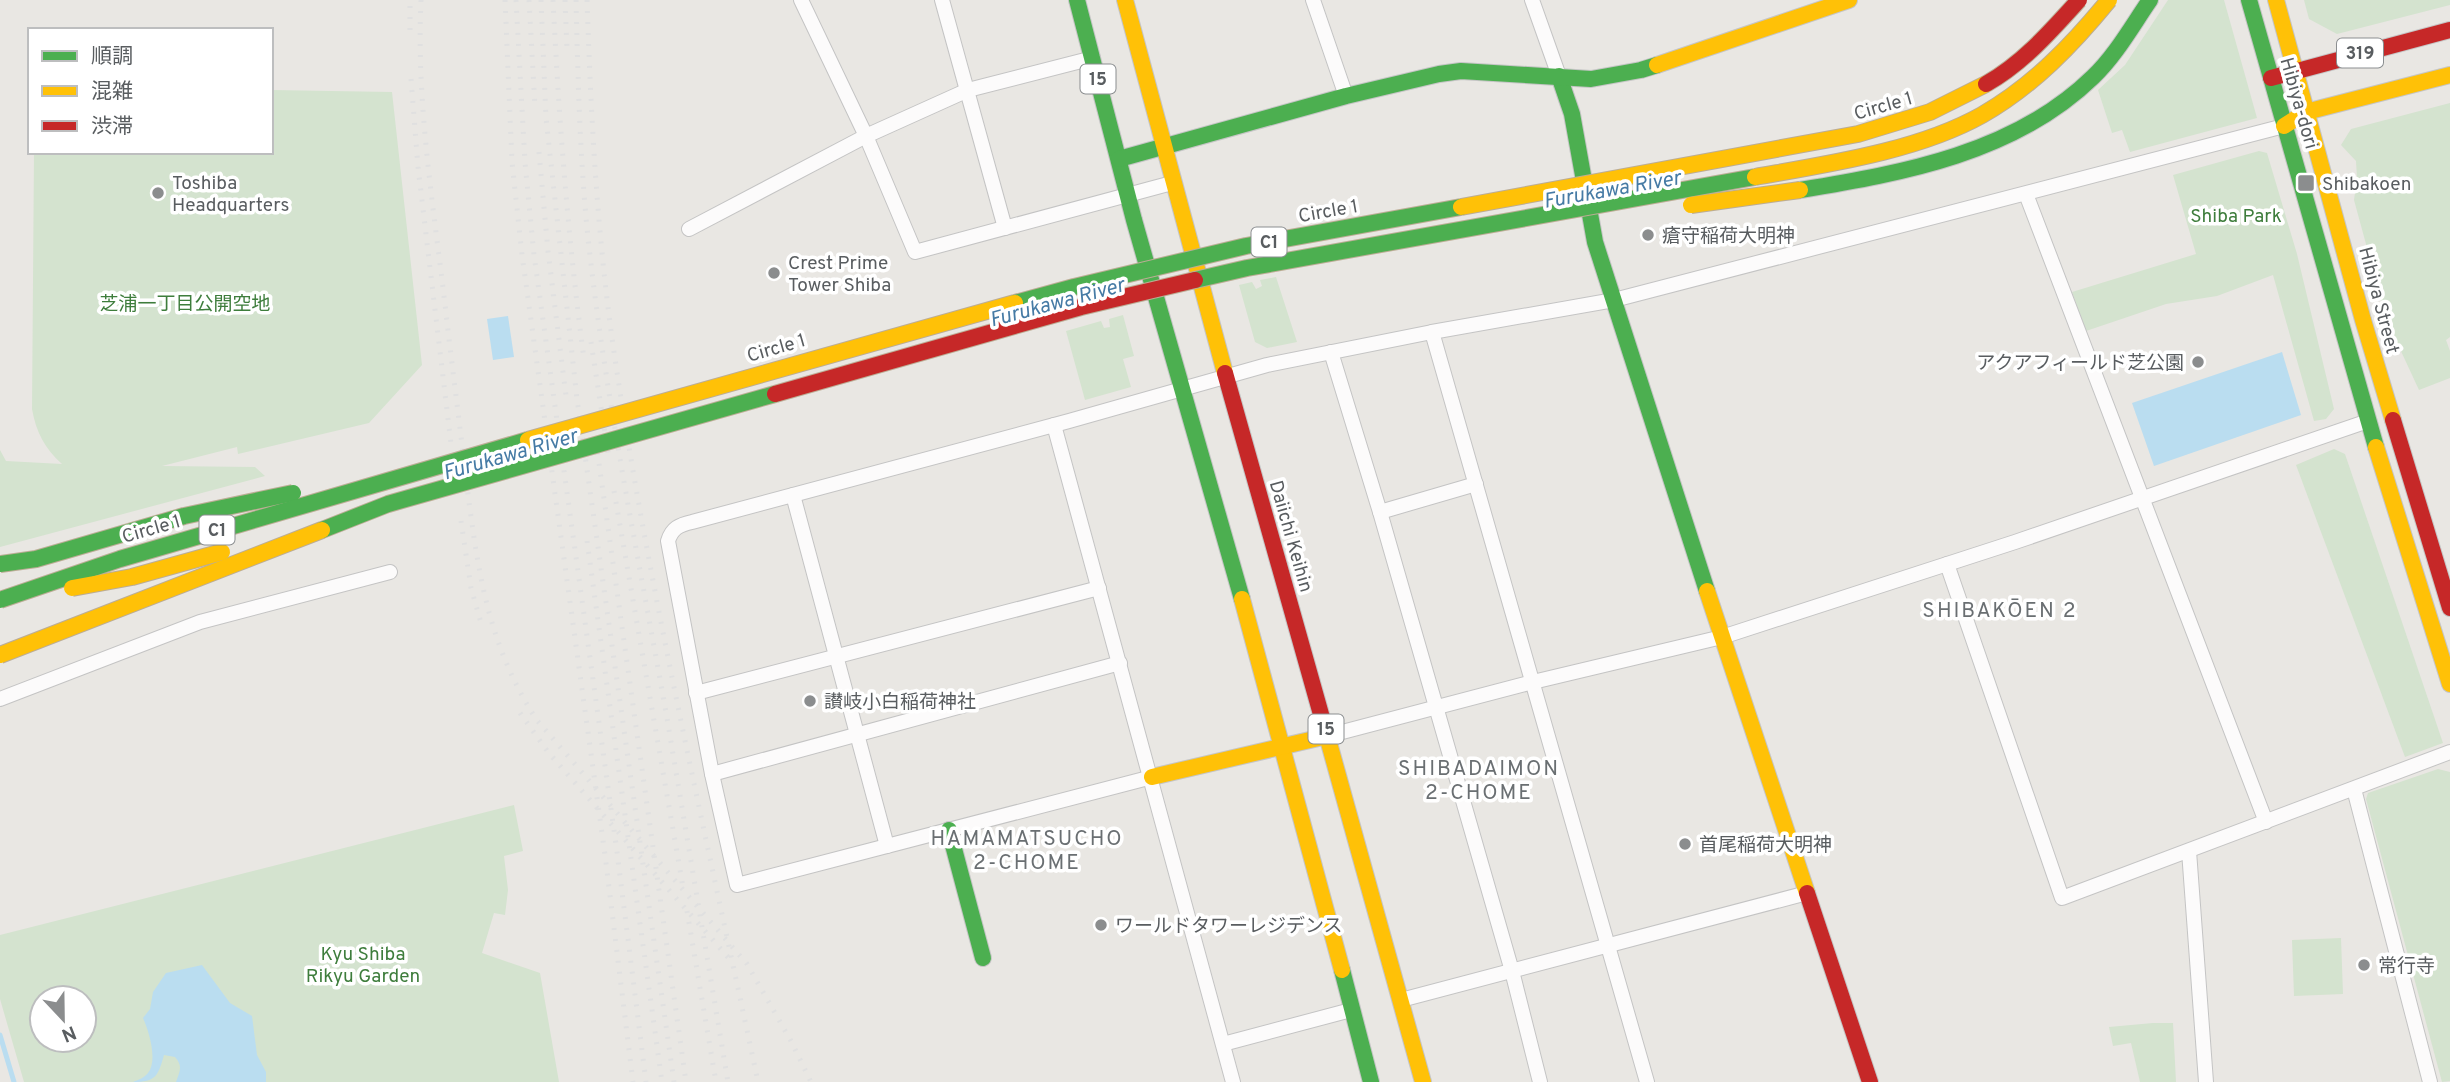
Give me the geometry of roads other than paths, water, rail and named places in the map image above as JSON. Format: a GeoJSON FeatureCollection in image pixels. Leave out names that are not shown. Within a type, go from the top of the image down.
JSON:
{"type":"FeatureCollection","features":[{"type":"Feature","properties":{"kind":"main road","name":"15"},"geometry":{"type":"LineString","coordinates":[[1076,0],[1142,248],[1283,746],[1371,1082]]}},
{"type":"Feature","properties":{"kind":"main road","name":"Daiichi Keihin"},"geometry":{"type":"LineString","coordinates":[[1125,0],[1225,376],[1423,1082]]}},
{"type":"Feature","properties":{"kind":"main road"},"geometry":{"type":"LineString","coordinates":[[1119,159],[1346,96],[1461,71],[1591,79],[1642,70],[1849,0]]}},
{"type":"Feature","properties":{"kind":"main road","name":"Circle 1"},"geometry":{"type":"LineString","coordinates":[[0,600],[108,562],[436,466],[948,321],[1166,264],[1246,246],[1816,143],[1883,128],[1944,107],[1996,79],[2040,43],[2079,0]]}},
{"type":"Feature","properties":{"kind":"main road","name":"C1"},"geometry":{"type":"LineString","coordinates":[[0,655],[388,504],[1094,303],[1247,268],[1832,162],[1921,141],[1982,115],[2034,80],[2080,36],[2109,0]]}},
{"type":"Feature","properties":{"kind":"main road","name":"C1"},"geometry":{"type":"LineString","coordinates":[[1483,224],[1693,204],[1800,190],[1913,169],[1954,156],[2016,131],[2071,97],[2111,56],[2150,0]]}},
{"type":"Feature","properties":{"kind":"main road","name":"Hibiya-dori"},"geometry":{"type":"LineString","coordinates":[[2249,0],[2368,421]]}},
{"type":"Feature","properties":{"kind":"main road","name":"Hibiya Street"},"geometry":{"type":"LineString","coordinates":[[2276,0],[2363,320],[2450,608]]}},
{"type":"Feature","properties":{"kind":"main road","name":"319"},"geometry":{"type":"LineString","coordinates":[[2271,78],[2450,30]]}},
{"type":"Feature","properties":{"kind":"main road","name":"319"},"geometry":{"type":"LineString","coordinates":[[2284,126],[2306,112],[2450,75]]}},
{"type":"Feature","properties":{"kind":"main road"},"geometry":{"type":"LineString","coordinates":[[1559,76],[1572,114],[1595,243],[1870,1082]]}},
{"type":"Feature","properties":{"kind":"main road"},"geometry":{"type":"LineString","coordinates":[[2368,421],[2450,684]]}},
{"type":"Feature","properties":{"kind":"main road","name":"Circle 1"},"geometry":{"type":"LineString","coordinates":[[0,564],[36,559],[184,516],[253,500],[436,466]]}},
{"type":"Feature","properties":{"kind":"main road"},"geometry":{"type":"LineString","coordinates":[[0,592],[50,590],[132,577],[388,504]]}},
{"type":"Feature","properties":{"kind":"main road"},"geometry":{"type":"LineString","coordinates":[[1152,777],[1327,736]]}},
{"type":"Feature","properties":{"kind":"main road"},"geometry":{"type":"LineString","coordinates":[[948,830],[983,958]]}},
{"type":"Feature","properties":{"kind":"street"},"geometry":{"type":"LineString","coordinates":[[801,0],[866,136],[915,252],[1172,183]]}},
{"type":"Feature","properties":{"kind":"street"},"geometry":{"type":"LineString","coordinates":[[942,0],[1005,228]]}},
{"type":"Feature","properties":{"kind":"street"},"geometry":{"type":"LineString","coordinates":[[1313,0],[1346,96]]}},
{"type":"Feature","properties":{"kind":"street"},"geometry":{"type":"LineString","coordinates":[[1532,0],[1559,76]]}},
{"type":"Feature","properties":{"kind":"street"},"geometry":{"type":"LineString","coordinates":[[689,229],[866,136],[968,90],[1093,58]]}},
{"type":"Feature","properties":{"kind":"street"},"geometry":{"type":"LineString","coordinates":[[1152,777],[737,885],[696,693],[668,541],[671,532],[680,525],[1054,425],[1225,376],[1432,332],[1614,300],[2284,126]]}},
{"type":"Feature","properties":{"kind":"street"},"geometry":{"type":"LineString","coordinates":[[2026,194],[2266,822]]}},
{"type":"Feature","properties":{"kind":"street"},"geometry":{"type":"LineString","coordinates":[[1432,332],[1647,1082]]}},
{"type":"Feature","properties":{"kind":"street"},"geometry":{"type":"LineString","coordinates":[[1331,352],[1380,512],[1512,971],[1540,1082]]}},
{"type":"Feature","properties":{"kind":"street"},"geometry":{"type":"LineString","coordinates":[[1327,736],[1532,682],[1722,637],[1947,564],[2368,421]]}},
{"type":"Feature","properties":{"kind":"street"},"geometry":{"type":"LineString","coordinates":[[1054,425],[1233,1082]]}},
{"type":"Feature","properties":{"kind":"street"},"geometry":{"type":"LineString","coordinates":[[1380,512],[1476,484]]}},
{"type":"Feature","properties":{"kind":"street"},"geometry":{"type":"LineString","coordinates":[[793,495],[887,846]]}},
{"type":"Feature","properties":{"kind":"street"},"geometry":{"type":"LineString","coordinates":[[1947,564],[2062,898],[2450,752]]}},
{"type":"Feature","properties":{"kind":"street"},"geometry":{"type":"LineString","coordinates":[[0,699],[200,622],[390,572]]}},
{"type":"Feature","properties":{"kind":"street"},"geometry":{"type":"LineString","coordinates":[[696,693],[1099,588]]}},
{"type":"Feature","properties":{"kind":"street"},"geometry":{"type":"LineString","coordinates":[[712,774],[1120,663]]}},
{"type":"Feature","properties":{"kind":"street"},"geometry":{"type":"LineString","coordinates":[[2354,789],[2430,1082]]}},
{"type":"Feature","properties":{"kind":"street"},"geometry":{"type":"LineString","coordinates":[[2189,851],[2206,1082]]}},
{"type":"Feature","properties":{"kind":"street"},"geometry":{"type":"LineString","coordinates":[[1401,1000],[1807,893]]}},
{"type":"Feature","properties":{"kind":"street"},"geometry":{"type":"LineString","coordinates":[[1223,1044],[1351,1010]]}},
{"type":"Feature","properties":{"kind":"water"},"geometry":{"type":"Polygon","coordinates":[[[508,316],[514,357],[493,360],[487,319],[508,316]]]}},
{"type":"Feature","properties":{"kind":"water"},"geometry":{"type":"Polygon","coordinates":[[[2282,352],[2301,415],[2154,466],[2132,403],[2282,352]]]}},
{"type":"Feature","properties":{"kind":"water"},"geometry":{"type":"Polygon","coordinates":[[[202,965],[230,1003],[252,1016],[257,1055],[266,1072],[266,1082],[176,1082],[180,1072],[179,1063],[175,1057],[164,1055],[155,1076],[147,1081],[133,1082],[145,1076],[151,1068],[152,1046],[143,1018],[150,1009],[153,992],[166,973],[202,965]]]}},
{"type":"Feature","properties":{"kind":"waterway"},"geometry":{"type":"LineString","coordinates":[[0,1035],[14,1082]]}},
{"type":"Feature","properties":{"kind":"railway"},"geometry":{"type":"LineString","coordinates":[[410,0],[410,30]]}},
{"type":"Feature","properties":{"kind":"railway"},"geometry":{"type":"LineString","coordinates":[[421,0],[421,78],[431,196],[474,537],[494,630],[505,660],[536,719],[747,964],[811,1082]]}},
{"type":"Feature","properties":{"kind":"railway"},"geometry":{"type":"LineString","coordinates":[[505,0],[512,162],[522,255],[605,855],[633,1082]]}},
{"type":"Feature","properties":{"kind":"railway"},"geometry":{"type":"LineString","coordinates":[[516,0],[525,163],[534,255],[617,852],[646,1082]]}},
{"type":"Feature","properties":{"kind":"railway"},"geometry":{"type":"LineString","coordinates":[[529,0],[535,107]]}},
{"type":"Feature","properties":{"kind":"railway"},"geometry":{"type":"LineString","coordinates":[[541,0],[546,118],[577,399],[674,1082]]}},
{"type":"Feature","properties":{"kind":"railway"},"geometry":{"type":"LineString","coordinates":[[553,0],[565,180],[584,359]]}},
{"type":"Feature","properties":{"kind":"railway"},"geometry":{"type":"LineString","coordinates":[[565,0],[567,49]]}},
{"type":"Feature","properties":{"kind":"railway"},"geometry":{"type":"LineString","coordinates":[[576,0],[583,185],[596,307],[728,1082]]}},
{"type":"Feature","properties":{"kind":"railway"},"geometry":{"type":"LineString","coordinates":[[587,0],[599,220],[608,308],[628,444],[680,718],[758,1082]]}},
{"type":"Feature","properties":{"kind":"railway"},"geometry":{"type":"LineString","coordinates":[[411,79],[418,167],[451,444]]}},
{"type":"Feature","properties":{"kind":"railway"},"geometry":{"type":"LineString","coordinates":[[539,152],[566,396]]}},
{"type":"Feature","properties":{"kind":"railway"},"geometry":{"type":"LineString","coordinates":[[591,342],[609,459]]}},
{"type":"Feature","properties":{"kind":"railway"},"geometry":{"type":"LineString","coordinates":[[596,442],[686,1082]]}},
{"type":"Feature","properties":{"kind":"railway"},"geometry":{"type":"LineString","coordinates":[[614,491],[683,887]]}},
{"type":"Feature","properties":{"kind":"railway"},"geometry":{"type":"LineString","coordinates":[[461,521],[471,588],[481,623]]}},
{"type":"Feature","properties":{"kind":"railway"},"geometry":{"type":"LineString","coordinates":[[587,541],[662,1082]]}},
{"type":"Feature","properties":{"kind":"railway"},"geometry":{"type":"LineString","coordinates":[[520,713],[548,752],[733,963]]}},
{"type":"Feature","properties":{"kind":"railway"},"geometry":{"type":"LineString","coordinates":[[687,911],[716,1082]]}},
{"type":"Feature","properties":{"kind":"place","name":"Shibakoen"},"geometry":{"type":"Point","coordinates":[2306,183]}},
{"type":"Feature","properties":{"kind":"place","name":"Toshiba Headquarters"},"geometry":{"type":"Point","coordinates":[158,193]}},
{"type":"Feature","properties":{"kind":"place","name":"瘡守稲荷大明神"},"geometry":{"type":"Point","coordinates":[1648,235]}},
{"type":"Feature","properties":{"kind":"place","name":"Crest Prime Tower Shiba"},"geometry":{"type":"Point","coordinates":[774,273]}},
{"type":"Feature","properties":{"kind":"place","name":"アクアフィールド芝公園"},"geometry":{"type":"Point","coordinates":[2198,362]}},
{"type":"Feature","properties":{"kind":"place","name":"讃岐小白稲荷神社"},"geometry":{"type":"Point","coordinates":[810,701]}},
{"type":"Feature","properties":{"kind":"place","name":"首尾稲荷大明神"},"geometry":{"type":"Point","coordinates":[1685,844]}},
{"type":"Feature","properties":{"kind":"place","name":"ワールドタワーレジデンス"},"geometry":{"type":"Point","coordinates":[1101,925]}},
{"type":"Feature","properties":{"kind":"place","name":"常行寺"},"geometry":{"type":"Point","coordinates":[2364,965]}},
{"type":"Feature","properties":{"kind":"district","name":"SHIBAKŌEN 2"},"geometry":{"type":"Point","coordinates":[2000,610]}},
{"type":"Feature","properties":{"kind":"district","name":"SHIBADAIMON 2-CHOME"},"geometry":{"type":"Point","coordinates":[1479,780]}},
{"type":"Feature","properties":{"kind":"district","name":"HAMAMATSUCHO 2-CHOME"},"geometry":{"type":"Point","coordinates":[1027,850]}},
{"type":"Feature","properties":{"kind":"water label","name":"Furukawa River"},"geometry":{"type":"Point","coordinates":[1612,189]}},
{"type":"Feature","properties":{"kind":"water label","name":"Furukawa River"},"geometry":{"type":"Point","coordinates":[1057,302]}},
{"type":"Feature","properties":{"kind":"water label","name":"Furukawa River"},"geometry":{"type":"Point","coordinates":[510,454]}},
{"type":"Feature","properties":{"kind":"park label","name":"Shiba Park"},"geometry":{"type":"Point","coordinates":[2236,215]}},
{"type":"Feature","properties":{"kind":"park label","name":"芝浦一丁目公開空地"},"geometry":{"type":"Point","coordinates":[185,303]}},
{"type":"Feature","properties":{"kind":"park label","name":"Kyu Shiba Rikyu Garden"},"geometry":{"type":"Point","coordinates":[363,964]}}]}
